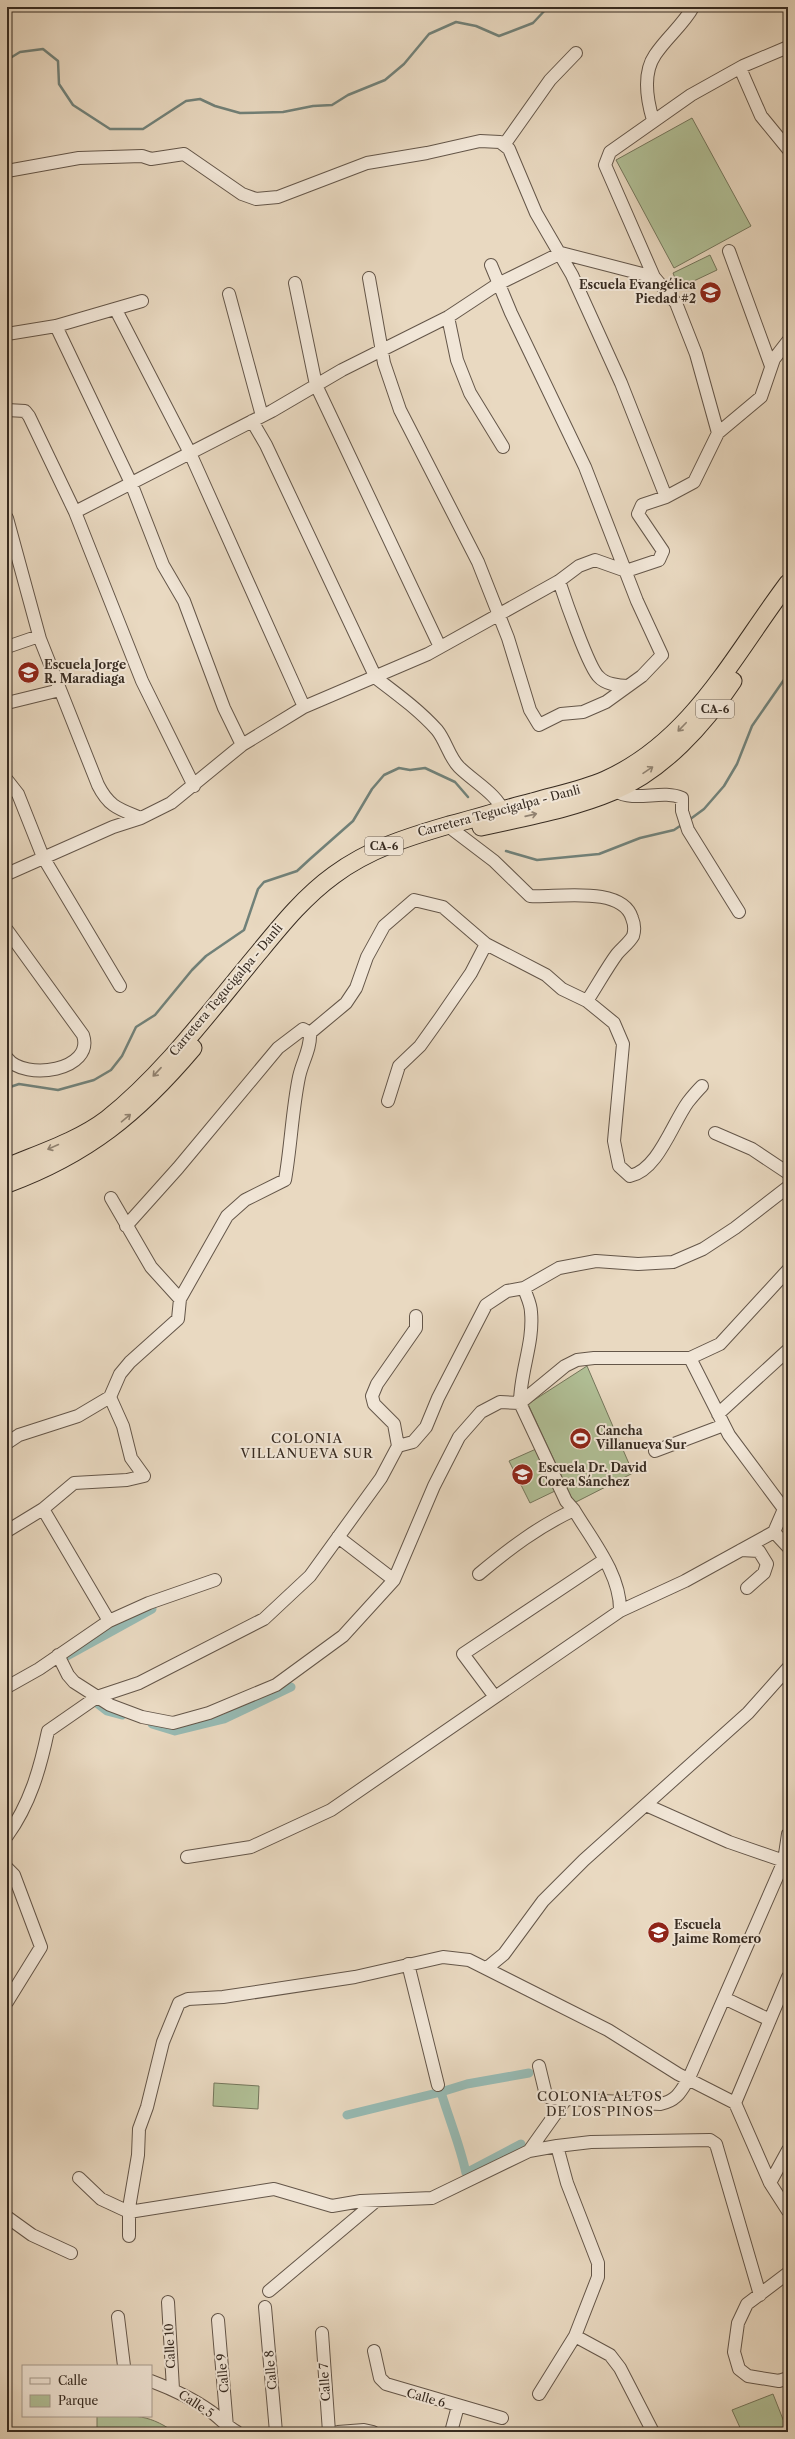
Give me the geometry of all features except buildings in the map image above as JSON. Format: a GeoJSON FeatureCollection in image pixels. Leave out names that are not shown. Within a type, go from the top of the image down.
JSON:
{"type":"FeatureCollection","features":[{"type":"Feature","properties":{"kind":"highway","name":"Carretera Tegucigalpa - Danli"},"geometry":{"type":"LineString","coordinates":[[7,1184],[95,1141],[129,1116],[174,1071],[294,926],[317,903],[342,883],[373,863],[412,845],[452,830],[505,815],[606,779],[668,740],[701,706],[788,583]]}},
{"type":"Feature","properties":{"kind":"highway","name":"Carretera Tegucigalpa - Danli"},"geometry":{"type":"LineString","coordinates":[[505,815],[570,806],[615,791],[666,758],[695,732],[713,712],[788,602]]}},
{"type":"Feature","properties":{"kind":"highway","name":"Carretera Tegucigalpa - Danli"},"geometry":{"type":"LineString","coordinates":[[7,1167],[83,1134],[132,1098],[201,1021],[292,912],[335,874],[385,846],[417,833],[452,830]]}},
{"type":"Feature","properties":{"kind":"street"},"geometry":{"type":"LineString","coordinates":[[653,120],[646,97],[648,75],[654,56],[693,7]]}},
{"type":"Feature","properties":{"kind":"street"},"geometry":{"type":"LineString","coordinates":[[718,433],[696,354],[676,303],[654,277],[605,165],[610,152],[631,139],[653,120],[740,68],[788,47]]}},
{"type":"Feature","properties":{"kind":"street"},"geometry":{"type":"LineString","coordinates":[[504,145],[550,80],[576,53]]}},
{"type":"Feature","properties":{"kind":"street"},"geometry":{"type":"LineString","coordinates":[[740,68],[761,116],[788,149]]}},
{"type":"Feature","properties":{"kind":"street"},"geometry":{"type":"LineString","coordinates":[[7,171],[79,158],[142,156],[151,159],[184,154],[236,190],[256,200],[278,197],[367,162],[427,153],[480,141],[500,142],[509,149],[536,213],[561,254],[621,383],[666,497]]}},
{"type":"Feature","properties":{"kind":"street"},"geometry":{"type":"LineString","coordinates":[[729,251],[771,366]]}},
{"type":"Feature","properties":{"kind":"street"},"geometry":{"type":"LineString","coordinates":[[75,512],[448,317],[498,284],[561,254],[654,277]]}},
{"type":"Feature","properties":{"kind":"street"},"geometry":{"type":"LineString","coordinates":[[369,278],[384,363],[400,410],[478,562],[499,614],[530,710],[539,725],[561,714],[583,712],[606,702],[642,676],[662,655],[626,571],[585,467],[555,409],[498,284],[491,265]]}},
{"type":"Feature","properties":{"kind":"street"},"geometry":{"type":"LineString","coordinates":[[294,283],[316,385],[440,647]]}},
{"type":"Feature","properties":{"kind":"street"},"geometry":{"type":"LineString","coordinates":[[229,294],[257,418],[266,445],[376,678],[404,698],[437,731],[458,766],[483,786],[505,815]]}},
{"type":"Feature","properties":{"kind":"street"},"geometry":{"type":"LineString","coordinates":[[7,334],[56,326],[116,310],[142,301]]}},
{"type":"Feature","properties":{"kind":"street"},"geometry":{"type":"LineString","coordinates":[[116,310],[190,453],[304,707]]}},
{"type":"Feature","properties":{"kind":"street"},"geometry":{"type":"LineString","coordinates":[[448,317],[457,360],[470,393],[503,447]]}},
{"type":"Feature","properties":{"kind":"street"},"geometry":{"type":"LineString","coordinates":[[56,326],[131,483],[163,565],[184,601],[224,708],[242,745]]}},
{"type":"Feature","properties":{"kind":"street"},"geometry":{"type":"LineString","coordinates":[[7,874],[43,857],[141,818],[171,803],[194,786],[242,745],[304,707],[376,678],[440,647],[559,581],[579,566],[595,560],[626,571],[659,560],[663,550],[638,514],[642,505],[666,497],[694,482],[718,433],[761,397],[774,359],[788,341]]}},
{"type":"Feature","properties":{"kind":"street"},"geometry":{"type":"LineString","coordinates":[[7,410],[25,411],[29,416],[75,512],[142,681],[194,786]]}},
{"type":"Feature","properties":{"kind":"street"},"geometry":{"type":"LineString","coordinates":[[7,518],[10,536],[39,636],[106,799],[116,808],[141,818]]}},
{"type":"Feature","properties":{"kind":"street"},"geometry":{"type":"LineString","coordinates":[[559,581],[590,663],[598,677],[610,683],[628,686]]}},
{"type":"Feature","properties":{"kind":"street"},"geometry":{"type":"LineString","coordinates":[[7,646],[39,636]]}},
{"type":"Feature","properties":{"kind":"street"},"geometry":{"type":"LineString","coordinates":[[7,703],[60,690]]}},
{"type":"Feature","properties":{"kind":"street"},"geometry":{"type":"LineString","coordinates":[[7,780],[18,794],[43,857],[120,986]]}},
{"type":"Feature","properties":{"kind":"street"},"geometry":{"type":"LineString","coordinates":[[615,791],[630,796],[673,794],[682,798],[682,813],[688,830],[739,912]]}},
{"type":"Feature","properties":{"kind":"street"},"geometry":{"type":"LineString","coordinates":[[452,830],[494,861],[530,896],[582,894],[614,900],[625,905],[634,924],[633,935],[617,954],[587,1001]]}},
{"type":"Feature","properties":{"kind":"street"},"geometry":{"type":"LineString","coordinates":[[310,1033],[346,1003],[356,988],[366,957],[384,926],[414,900],[443,906],[486,944],[546,974],[562,989],[587,1001],[614,1023],[623,1044],[614,1141],[619,1166],[630,1176],[640,1174],[653,1159],[688,1103],[702,1086]]}},
{"type":"Feature","properties":{"kind":"street"},"geometry":{"type":"LineString","coordinates":[[7,930],[82,1035],[85,1042],[81,1053],[75,1060],[67,1065],[50,1070],[26,1070],[11,1064],[7,1058]]}},
{"type":"Feature","properties":{"kind":"street"},"geometry":{"type":"LineString","coordinates":[[388,1101],[399,1066],[420,1046],[440,1018],[471,973],[486,944]]}},
{"type":"Feature","properties":{"kind":"street"},"geometry":{"type":"LineString","coordinates":[[126,1226],[178,1168],[278,1048],[303,1029],[310,1033]]}},
{"type":"Feature","properties":{"kind":"street"},"geometry":{"type":"LineString","coordinates":[[7,1443],[19,1435],[78,1416],[110,1397],[120,1374],[130,1362],[178,1319],[180,1299],[227,1216],[245,1200],[285,1180],[292,1115],[299,1075],[310,1042],[310,1033]]}},
{"type":"Feature","properties":{"kind":"street"},"geometry":{"type":"LineString","coordinates":[[715,1133],[752,1149],[788,1173]]}},
{"type":"Feature","properties":{"kind":"street"},"geometry":{"type":"LineString","coordinates":[[398,1446],[413,1442],[426,1427],[438,1398],[486,1305],[507,1291],[524,1288],[559,1268],[596,1261],[638,1264],[673,1262],[703,1249],[728,1233],[788,1187]]}},
{"type":"Feature","properties":{"kind":"street"},"geometry":{"type":"LineString","coordinates":[[111,1198],[151,1267],[180,1299]]}},
{"type":"Feature","properties":{"kind":"street"},"geometry":{"type":"LineString","coordinates":[[58,1655],[68,1675],[110,1705],[142,1717],[174,1723],[209,1713],[276,1685],[343,1636],[394,1580],[434,1486],[459,1437],[481,1412],[500,1402],[520,1403],[565,1366],[577,1360],[594,1358],[690,1358],[720,1344],[788,1270]]}},
{"type":"Feature","properties":{"kind":"street"},"geometry":{"type":"LineString","coordinates":[[524,1288],[531,1311],[530,1344],[520,1388],[520,1403],[566,1501],[574,1510],[604,1560],[621,1597],[620,1611]]}},
{"type":"Feature","properties":{"kind":"street"},"geometry":{"type":"LineString","coordinates":[[7,1836],[22,1815],[34,1783],[48,1731],[97,1697],[139,1683],[264,1619],[310,1576],[381,1478],[398,1446],[394,1424],[374,1404],[372,1396],[377,1384],[416,1328],[416,1316]]}},
{"type":"Feature","properties":{"kind":"street"},"geometry":{"type":"LineString","coordinates":[[655,1451],[721,1420],[788,1350]]}},
{"type":"Feature","properties":{"kind":"street"},"geometry":{"type":"LineString","coordinates":[[187,1857],[251,1847],[331,1810],[620,1611],[685,1581],[774,1532],[784,1509],[747,1462],[721,1420],[690,1358]]}},
{"type":"Feature","properties":{"kind":"street"},"geometry":{"type":"LineString","coordinates":[[7,1530],[44,1509],[74,1483],[127,1480],[144,1476],[131,1458],[123,1426],[110,1397]]}},
{"type":"Feature","properties":{"kind":"street"},"geometry":{"type":"LineString","coordinates":[[44,1509],[109,1621]]}},
{"type":"Feature","properties":{"kind":"street"},"geometry":{"type":"LineString","coordinates":[[479,1574],[511,1548],[550,1521],[574,1510]]}},
{"type":"Feature","properties":{"kind":"street"},"geometry":{"type":"LineString","coordinates":[[774,1532],[788,1547]]}},
{"type":"Feature","properties":{"kind":"street"},"geometry":{"type":"LineString","coordinates":[[338,1537],[394,1580]]}},
{"type":"Feature","properties":{"kind":"street"},"geometry":{"type":"LineString","coordinates":[[741,1550],[759,1550],[767,1564],[764,1574],[747,1588]]}},
{"type":"Feature","properties":{"kind":"street"},"geometry":{"type":"LineString","coordinates":[[495,1697],[463,1654],[604,1560]]}},
{"type":"Feature","properties":{"kind":"street"},"geometry":{"type":"LineString","coordinates":[[7,1687],[109,1621],[149,1603],[215,1580]]}},
{"type":"Feature","properties":{"kind":"street"},"geometry":{"type":"LineString","coordinates":[[487,1968],[504,1954],[543,1901],[589,1855],[748,1713],[788,1668]]}},
{"type":"Feature","properties":{"kind":"street"},"geometry":{"type":"LineString","coordinates":[[646,1805],[729,1842],[786,1864]]}},
{"type":"Feature","properties":{"kind":"street"},"geometry":{"type":"LineString","coordinates":[[539,2066],[546,2095],[550,2098],[666,2103],[679,2095],[689,2078],[786,1864],[788,1834]]}},
{"type":"Feature","properties":{"kind":"street"},"geometry":{"type":"LineString","coordinates":[[7,1868],[14,1875],[41,1947],[7,2002]]}},
{"type":"Feature","properties":{"kind":"street"},"geometry":{"type":"LineString","coordinates":[[129,2236],[129,2212],[138,2156],[139,2129],[147,2107],[163,2042],[179,2003],[188,1999],[223,1997],[355,1976],[443,1957],[469,1960],[487,1968],[608,2030],[678,2074],[689,2078],[735,2103],[770,2182],[788,2211]]}},
{"type":"Feature","properties":{"kind":"street"},"geometry":{"type":"LineString","coordinates":[[408,1964],[438,2085]]}},
{"type":"Feature","properties":{"kind":"street"},"geometry":{"type":"LineString","coordinates":[[735,2103],[788,1978]]}},
{"type":"Feature","properties":{"kind":"street"},"geometry":{"type":"LineString","coordinates":[[724,1998],[770,2020]]}},
{"type":"Feature","properties":{"kind":"street"},"geometry":{"type":"LineString","coordinates":[[528,2151],[566,2099]]}},
{"type":"Feature","properties":{"kind":"street"},"geometry":{"type":"LineString","coordinates":[[79,2178],[101,2199],[129,2212],[274,2189],[332,2206],[376,2201],[432,2198],[528,2151],[591,2142],[702,2138],[716,2144],[760,2295]]}},
{"type":"Feature","properties":{"kind":"street"},"geometry":{"type":"LineString","coordinates":[[539,2394],[576,2336],[597,2282],[598,2263],[567,2183],[557,2146]]}},
{"type":"Feature","properties":{"kind":"street"},"geometry":{"type":"LineString","coordinates":[[770,2182],[788,2150]]}},
{"type":"Feature","properties":{"kind":"street"},"geometry":{"type":"LineString","coordinates":[[268,2291],[376,2201]]}},
{"type":"Feature","properties":{"kind":"street"},"geometry":{"type":"LineString","coordinates":[[7,2217],[32,2235],[71,2253]]}},
{"type":"Feature","properties":{"kind":"street"},"geometry":{"type":"LineString","coordinates":[[788,2273],[747,2304],[738,2323],[734,2352],[739,2368],[748,2376],[779,2381],[788,2378]]}},
{"type":"Feature","properties":{"kind":"street","name":"Calle 10"},"geometry":{"type":"LineString","coordinates":[[168,2302],[173,2389]]}},
{"type":"Feature","properties":{"kind":"street","name":"Calle 8"},"geometry":{"type":"LineString","coordinates":[[265,2307],[276,2432]]}},
{"type":"Feature","properties":{"kind":"street"},"geometry":{"type":"LineString","coordinates":[[118,2317],[124,2365]]}},
{"type":"Feature","properties":{"kind":"street","name":"Calle 9"},"geometry":{"type":"LineString","coordinates":[[218,2320],[232,2429]]}},
{"type":"Feature","properties":{"kind":"street","name":"Calle 7"},"geometry":{"type":"LineString","coordinates":[[322,2333],[328,2432]]}},
{"type":"Feature","properties":{"kind":"street"},"geometry":{"type":"LineString","coordinates":[[576,2336],[610,2355],[620,2368],[653,2432]]}},
{"type":"Feature","properties":{"kind":"street","name":"Calle 6"},"geometry":{"type":"LineString","coordinates":[[374,2351],[380,2378],[386,2384],[502,2418]]}},
{"type":"Feature","properties":{"kind":"street","name":"Calle 5"},"geometry":{"type":"LineString","coordinates":[[152,2381],[173,2389],[211,2412],[232,2429]]}},
{"type":"Feature","properties":{"kind":"street"},"geometry":{"type":"LineString","coordinates":[[451,2432],[458,2406]]}},
{"type":"Feature","properties":{"kind":"street"},"geometry":{"type":"LineString","coordinates":[[338,2432],[364,2430],[373,2432]]}},
{"type":"Feature","properties":{"kind":"green space"},"geometry":{"type":"Polygon","coordinates":[[[692,118],[751,226],[674,268],[616,160],[692,118]]]}},
{"type":"Feature","properties":{"kind":"green space"},"geometry":{"type":"Polygon","coordinates":[[[710,255],[717,270],[679,288],[673,273],[710,255]]]}},
{"type":"Feature","properties":{"kind":"green space","name":"Cancha Villanueva Sur"},"geometry":{"type":"Polygon","coordinates":[[[587,1366],[633,1473],[574,1503],[528,1404],[587,1366]]]}},
{"type":"Feature","properties":{"kind":"green space"},"geometry":{"type":"Polygon","coordinates":[[[536,1449],[555,1491],[530,1503],[509,1461],[536,1449]]]}},
{"type":"Feature","properties":{"kind":"green space"},"geometry":{"type":"Polygon","coordinates":[[[214,2083],[259,2086],[258,2109],[213,2106],[214,2083]]]}},
{"type":"Feature","properties":{"kind":"green space"},"geometry":{"type":"Polygon","coordinates":[[[773,2394],[788,2432],[742,2432],[732,2410],[773,2394]]]}},
{"type":"Feature","properties":{"kind":"green space"},"geometry":{"type":"Polygon","coordinates":[[[97,2417],[142,2417],[155,2421],[174,2432],[97,2432],[97,2417]]]}},
{"type":"Feature","properties":{"kind":"waterway"},"geometry":{"type":"LineString","coordinates":[[7,60],[20,52],[43,49],[58,61],[59,84],[73,105],[110,129],[143,129],[186,101],[200,99],[215,106],[240,113],[283,112],[313,106],[332,105],[348,95],[385,80],[404,64],[429,34],[456,22],[476,26],[499,36],[533,23],[548,7]]}},
{"type":"Feature","properties":{"kind":"waterway"},"geometry":{"type":"LineString","coordinates":[[689,820],[704,809],[724,786],[737,764],[752,726],[788,674]]}},
{"type":"Feature","properties":{"kind":"waterway"},"geometry":{"type":"LineString","coordinates":[[7,1088],[19,1084],[58,1090],[94,1080],[111,1070],[122,1056],[136,1027],[155,1015],[192,970],[206,956],[244,930],[258,889],[264,882],[297,871],[353,821],[372,789],[384,775],[399,768],[410,770],[425,768],[455,782],[468,797]]}},
{"type":"Feature","properties":{"kind":"waterway"},"geometry":{"type":"LineString","coordinates":[[506,851],[537,860],[599,854],[640,838],[674,830],[683,824]]}},
{"type":"Feature","properties":{"kind":"waterway"},"geometry":{"type":"LineString","coordinates":[[65,1657],[152,1609]]}},
{"type":"Feature","properties":{"kind":"waterway"},"geometry":{"type":"LineString","coordinates":[[152,1724],[175,1731],[224,1719],[291,1687]]}},
{"type":"Feature","properties":{"kind":"waterway"},"geometry":{"type":"LineString","coordinates":[[98,1704],[107,1711],[122,1715]]}},
{"type":"Feature","properties":{"kind":"waterway"},"geometry":{"type":"LineString","coordinates":[[521,2144],[466,2173],[458,2142],[441,2092],[467,2084],[529,2073]]}},
{"type":"Feature","properties":{"kind":"waterway"},"geometry":{"type":"LineString","coordinates":[[347,2115],[441,2092],[439,2087]]}},
{"type":"Feature","properties":{"kind":"place","name":"Escuela Evangélica Piedad #2"},"geometry":{"type":"Point","coordinates":[711,292]}},
{"type":"Feature","properties":{"kind":"place","name":"Escuela Jorge R. Maradiaga"},"geometry":{"type":"Point","coordinates":[29,672]}},
{"type":"Feature","properties":{"kind":"place","name":"Cancha Villanueva Sur"},"geometry":{"type":"Point","coordinates":[581,1438]}},
{"type":"Feature","properties":{"kind":"place","name":"Escuela Dr. David Corea Sánchez"},"geometry":{"type":"Point","coordinates":[523,1475]}},
{"type":"Feature","properties":{"kind":"place","name":"Escuela Jaime Romero"},"geometry":{"type":"Point","coordinates":[659,1932]}},
{"type":"Feature","properties":{"kind":"district","name":"COLONIA VILLANUEVA SUR"},"geometry":{"type":"Point","coordinates":[307,1446]}},
{"type":"Feature","properties":{"kind":"district","name":"COLONIA ALTOS DE LOS PINOS"},"geometry":{"type":"Point","coordinates":[600,2104]}}]}
